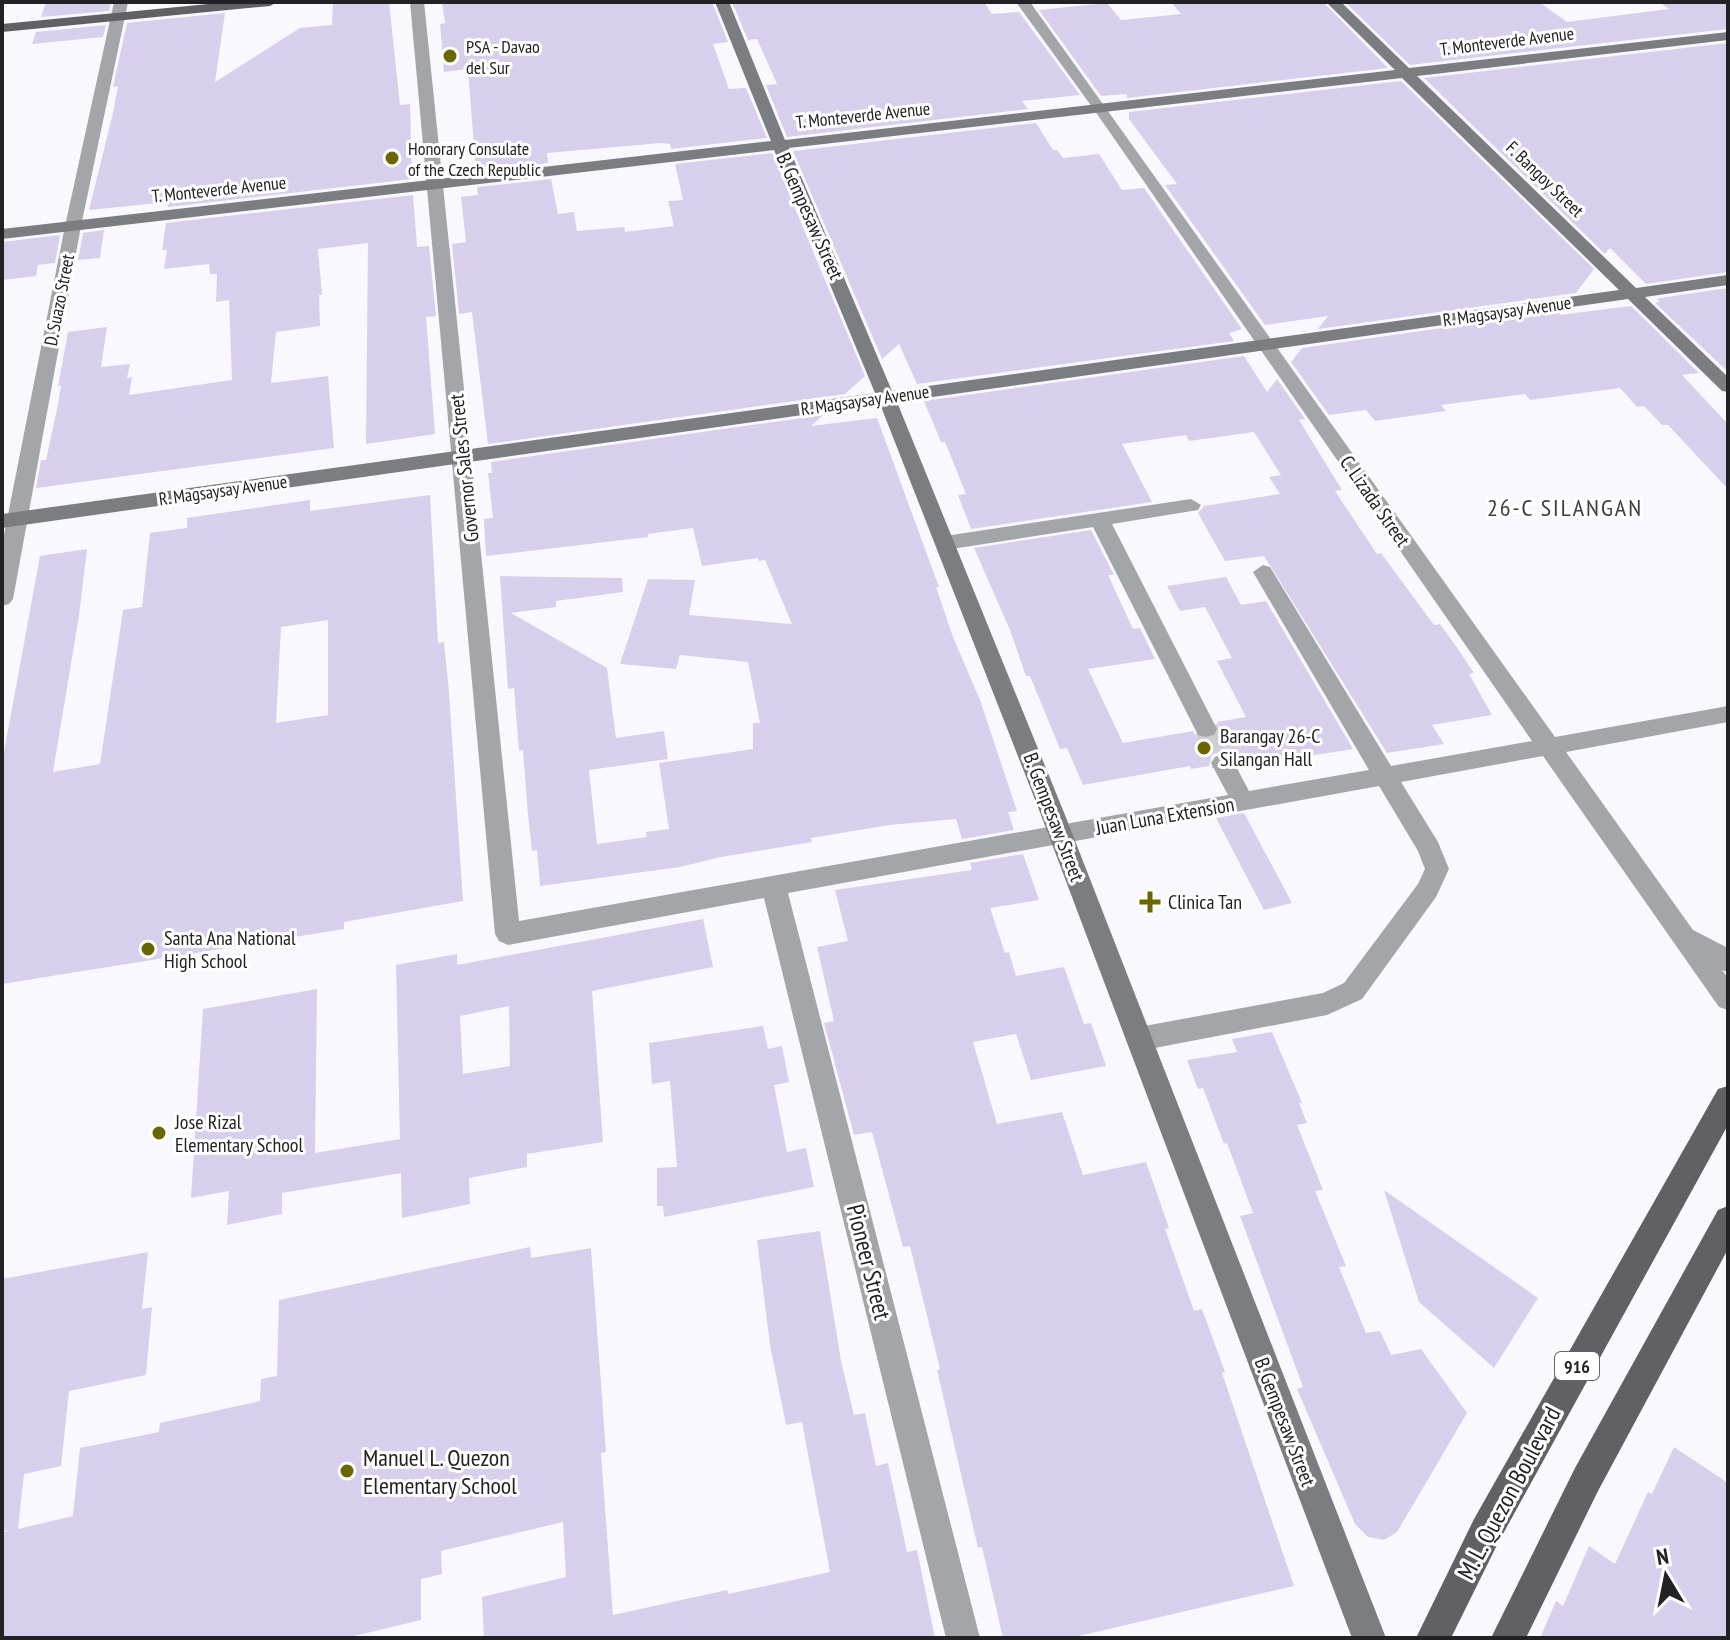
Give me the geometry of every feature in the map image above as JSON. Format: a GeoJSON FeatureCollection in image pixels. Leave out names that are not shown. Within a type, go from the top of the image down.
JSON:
{"type":"FeatureCollection","features":[{"type":"Feature","properties":{"kind":"main road"},"geometry":{"type":"LineString","coordinates":[[2,28],[120,9],[270,2]]}},
{"type":"Feature","properties":{"kind":"main road","name":"M. L. Quezon Boulevard"},"geometry":{"type":"LineString","coordinates":[[1433,1638],[1486,1531],[1728,1098]]}},
{"type":"Feature","properties":{"kind":"main road"},"geometry":{"type":"LineString","coordinates":[[1508,1638],[1595,1459],[1728,1220]]}},
{"type":"Feature","properties":{"kind":"street","name":"Governor Sales Street"},"geometry":{"type":"LineString","coordinates":[[417,2],[508,934]]}},
{"type":"Feature","properties":{"kind":"street","name":"B. Gempesaw Street"},"geometry":{"type":"LineString","coordinates":[[722,2],[778,145],[887,397],[1061,834],[1369,1638]]}},
{"type":"Feature","properties":{"kind":"street","name":"C. Lizada Street"},"geometry":{"type":"LineString","coordinates":[[1023,2],[1101,108],[1547,747],[1728,999]]}},
{"type":"Feature","properties":{"kind":"street","name":"F. Bangoy Street"},"geometry":{"type":"LineString","coordinates":[[1333,2],[1728,387]]}},
{"type":"Feature","properties":{"kind":"street","name":"D. Suazo Street"},"geometry":{"type":"LineString","coordinates":[[2,599],[10,520],[120,9]]}},
{"type":"Feature","properties":{"kind":"street","name":"T. Monteverde Avenue"},"geometry":{"type":"LineString","coordinates":[[2,234],[1728,36]]}},
{"type":"Feature","properties":{"kind":"street","name":"R. Magsaysay Avenue"},"geometry":{"type":"LineString","coordinates":[[10,520],[1728,280]]}},
{"type":"Feature","properties":{"kind":"street"},"geometry":{"type":"LineString","coordinates":[[945,543],[1191,505]]}},
{"type":"Feature","properties":{"kind":"street"},"geometry":{"type":"LineString","coordinates":[[1099,518],[1206,729]]}},
{"type":"Feature","properties":{"kind":"street"},"geometry":{"type":"LineString","coordinates":[[1139,1039],[1327,1004],[1353,991],[1395,937],[1437,869],[1386,776],[1263,572]]}},
{"type":"Feature","properties":{"kind":"street","name":"Juan Luna Extension"},"geometry":{"type":"LineString","coordinates":[[508,934],[1728,714]]}},
{"type":"Feature","properties":{"kind":"street"},"geometry":{"type":"LineString","coordinates":[[1223,763],[1243,802]]}},
{"type":"Feature","properties":{"kind":"street","name":"Pioneer Street"},"geometry":{"type":"LineString","coordinates":[[774,886],[963,1638]]}},
{"type":"Feature","properties":{"kind":"street"},"geometry":{"type":"LineString","coordinates":[[1679,934],[1728,961]]}},
{"type":"Feature","properties":{"kind":"building"},"geometry":{"type":"Polygon","coordinates":[[[46,2],[111,2],[109,11],[41,17],[46,2]]]}},
{"type":"Feature","properties":{"kind":"building"},"geometry":{"type":"Polygon","coordinates":[[[333,2],[389,2],[400,105],[410,104],[412,179],[168,207],[169,202],[89,210],[113,113],[118,86],[113,87],[127,23],[225,13],[215,82],[300,28],[332,25],[333,2]]]}},
{"type":"Feature","properties":{"kind":"building"},"geometry":{"type":"Polygon","coordinates":[[[442,2],[712,2],[728,42],[713,44],[729,89],[746,88],[767,138],[671,149],[670,144],[661,143],[547,153],[548,163],[476,172],[468,69],[444,72],[440,24],[445,23],[442,2]]]}},
{"type":"Feature","properties":{"kind":"building"},"geometry":{"type":"Polygon","coordinates":[[[732,2],[984,2],[992,14],[1019,12],[1080,95],[1022,101],[1028,109],[787,137],[766,85],[777,84],[757,39],[748,40],[732,2]]]}},
{"type":"Feature","properties":{"kind":"building"},"geometry":{"type":"Polygon","coordinates":[[[1171,2],[1323,2],[1388,68],[1127,98],[1127,94],[1101,96],[1039,10],[1107,3],[1121,20],[1181,14],[1171,2]]]}},
{"type":"Feature","properties":{"kind":"building"},"geometry":{"type":"Polygon","coordinates":[[[1345,2],[1539,2],[1567,22],[1669,9],[1659,2],[1728,2],[1728,29],[1410,65],[1345,2]]]}},
{"type":"Feature","properties":{"kind":"building"},"geometry":{"type":"Polygon","coordinates":[[[106,25],[103,37],[32,44],[36,32],[106,25]]]}},
{"type":"Feature","properties":{"kind":"building"},"geometry":{"type":"Polygon","coordinates":[[[1728,43],[1728,272],[1646,284],[1610,248],[1605,254],[1424,78],[1728,43]]]}},
{"type":"Feature","properties":{"kind":"building"},"geometry":{"type":"Polygon","coordinates":[[[1401,81],[1594,269],[1576,293],[1318,329],[1328,316],[1265,325],[1165,185],[1177,184],[1129,119],[1129,112],[1401,81]]]}},
{"type":"Feature","properties":{"kind":"building"},"geometry":{"type":"Polygon","coordinates":[[[1036,123],[1053,150],[1057,150],[1063,158],[1099,154],[1122,190],[1144,188],[1242,329],[1229,333],[1234,341],[917,384],[899,344],[882,359],[793,151],[1036,123]]]}},
{"type":"Feature","properties":{"kind":"building"},"geometry":{"type":"Polygon","coordinates":[[[772,153],[865,376],[845,394],[488,444],[472,312],[459,314],[452,244],[466,242],[461,197],[478,195],[477,187],[551,179],[558,214],[574,212],[577,231],[624,227],[625,232],[674,226],[668,201],[683,200],[675,164],[772,153]]]}},
{"type":"Feature","properties":{"kind":"building"},"geometry":{"type":"Polygon","coordinates":[[[413,195],[417,247],[429,246],[436,316],[426,317],[435,434],[366,444],[368,243],[318,249],[322,295],[319,295],[320,326],[276,332],[271,383],[328,376],[334,448],[36,488],[41,460],[46,460],[58,404],[61,385],[58,386],[68,332],[107,327],[101,367],[130,364],[127,378],[132,377],[129,395],[232,380],[229,300],[216,302],[217,274],[210,274],[209,264],[164,269],[167,250],[162,250],[166,223],[413,195]]]}},
{"type":"Feature","properties":{"kind":"building"},"geometry":{"type":"Polygon","coordinates":[[[104,230],[100,258],[78,260],[83,233],[104,230]]]}},
{"type":"Feature","properties":{"kind":"building"},"geometry":{"type":"Polygon","coordinates":[[[60,235],[55,263],[38,265],[36,276],[2,280],[2,242],[60,235]]]}},
{"type":"Feature","properties":{"kind":"building"},"geometry":{"type":"Polygon","coordinates":[[[1728,288],[1728,369],[1725,369],[1655,303],[1660,302],[1657,299],[1660,298],[1728,288]]]}},
{"type":"Feature","properties":{"kind":"building"},"geometry":{"type":"Polygon","coordinates":[[[1631,306],[1699,373],[1682,375],[1728,424],[1728,489],[1668,425],[1662,425],[1644,406],[1637,407],[1620,388],[1530,400],[1525,394],[1441,405],[1446,411],[1375,421],[1366,410],[1329,415],[1291,362],[1302,348],[1562,311],[1559,315],[1631,306]]]}},
{"type":"Feature","properties":{"kind":"building"},"geometry":{"type":"Polygon","coordinates":[[[1244,356],[1267,392],[1277,379],[1305,419],[1299,420],[1342,490],[1335,491],[1377,554],[1381,553],[1434,625],[1440,624],[1474,673],[1469,674],[1492,715],[1432,725],[1444,744],[1387,753],[1264,556],[1225,561],[1198,513],[1204,506],[1280,494],[1269,477],[1281,475],[1254,432],[1189,441],[1186,435],[1122,444],[1152,502],[971,529],[958,495],[966,494],[924,401],[1244,356]]]}},
{"type":"Feature","properties":{"kind":"building"},"geometry":{"type":"Polygon","coordinates":[[[823,415],[811,426],[877,418],[1017,811],[1008,812],[1014,830],[962,839],[956,819],[889,825],[811,838],[812,842],[680,867],[540,886],[537,850],[532,851],[514,688],[508,689],[500,576],[622,578],[623,592],[556,601],[556,607],[511,613],[607,668],[616,738],[664,731],[668,759],[589,770],[597,844],[647,837],[646,832],[669,829],[659,763],[753,749],[753,723],[760,723],[748,662],[680,655],[676,669],[620,664],[648,579],[695,580],[689,615],[792,624],[765,560],[759,561],[758,558],[702,566],[693,528],[648,534],[648,537],[486,556],[484,519],[493,518],[488,473],[492,473],[491,462],[823,415]]]}},
{"type":"Feature","properties":{"kind":"building"},"geometry":{"type":"Polygon","coordinates":[[[430,495],[438,643],[444,642],[449,693],[463,901],[344,922],[344,929],[2,984],[2,763],[40,556],[87,549],[53,772],[100,764],[123,610],[142,607],[150,533],[187,528],[187,518],[310,500],[310,511],[430,495]],[[328,620],[281,627],[276,723],[328,715],[328,620]]]}},
{"type":"Feature","properties":{"kind":"building"},"geometry":{"type":"Polygon","coordinates":[[[1091,530],[1114,575],[1108,575],[1133,629],[1140,628],[1155,659],[1088,669],[1123,743],[1193,731],[1197,738],[1207,740],[1217,736],[1220,730],[1217,722],[1246,717],[1217,661],[1232,658],[1205,607],[1180,611],[1167,586],[1226,577],[1241,605],[1266,601],[1353,749],[1240,767],[1234,756],[1222,751],[1212,755],[1209,766],[1191,769],[1190,766],[1083,785],[1067,748],[1060,749],[1030,676],[1026,676],[1010,630],[974,548],[1091,530]]]}},
{"type":"Feature","properties":{"kind":"building"},"geometry":{"type":"Polygon","coordinates":[[[1244,813],[1292,903],[1264,910],[1216,818],[1244,813]]]}},
{"type":"Feature","properties":{"kind":"building"},"geometry":{"type":"Polygon","coordinates":[[[1023,854],[1039,900],[990,908],[1005,953],[1009,952],[1016,976],[1064,967],[1084,1024],[1091,1023],[1106,1066],[1031,1080],[1016,1034],[973,1042],[997,1124],[1062,1112],[1083,1175],[1146,1162],[1169,1228],[1165,1229],[1194,1311],[1202,1309],[1225,1372],[1222,1373],[1294,1586],[1070,1638],[1003,1638],[982,1547],[978,1548],[910,1246],[903,1247],[872,1132],[854,1135],[824,1023],[834,1021],[817,947],[848,941],[835,890],[972,870],[970,863],[1023,854]]]}},
{"type":"Feature","properties":{"kind":"building"},"geometry":{"type":"Polygon","coordinates":[[[703,919],[713,967],[592,991],[603,1142],[527,1154],[527,1167],[469,1178],[470,1204],[402,1218],[401,1173],[282,1193],[282,1214],[227,1225],[229,1191],[191,1198],[203,1009],[317,989],[315,1153],[400,1139],[396,965],[457,954],[457,965],[703,919]],[[509,1006],[460,1016],[463,1074],[510,1066],[509,1006]]]}},
{"type":"Feature","properties":{"kind":"building"},"geometry":{"type":"Polygon","coordinates":[[[763,1026],[768,1049],[782,1046],[789,1082],[774,1085],[787,1152],[806,1148],[814,1187],[664,1217],[663,1206],[657,1206],[657,1168],[677,1167],[670,1081],[652,1084],[649,1043],[763,1026]]]}},
{"type":"Feature","properties":{"kind":"building"},"geometry":{"type":"Polygon","coordinates":[[[1272,1032],[1302,1103],[1299,1103],[1307,1123],[1297,1125],[1323,1190],[1315,1191],[1346,1266],[1339,1267],[1366,1333],[1380,1331],[1391,1355],[1421,1349],[1467,1413],[1397,1532],[1384,1540],[1368,1537],[1355,1524],[1297,1389],[1303,1387],[1240,1216],[1253,1213],[1227,1143],[1224,1144],[1203,1088],[1198,1089],[1187,1060],[1237,1052],[1232,1039],[1272,1032]]]}},
{"type":"Feature","properties":{"kind":"building"},"geometry":{"type":"Polygon","coordinates":[[[1384,1190],[1538,1298],[1494,1368],[1419,1302],[1384,1190]]]}},
{"type":"Feature","properties":{"kind":"building"},"geometry":{"type":"Polygon","coordinates":[[[820,1231],[841,1361],[854,1415],[865,1413],[876,1466],[888,1463],[907,1552],[917,1550],[935,1638],[484,1638],[482,1597],[566,1577],[563,1522],[441,1551],[442,1574],[421,1579],[421,1620],[346,1638],[2,1638],[2,1532],[9,1531],[2,1530],[2,1279],[148,1252],[142,1309],[152,1307],[146,1375],[69,1391],[61,1466],[24,1474],[18,1529],[73,1516],[80,1448],[159,1432],[160,1423],[260,1401],[261,1379],[277,1376],[279,1300],[530,1247],[531,1258],[591,1248],[606,1452],[601,1453],[613,1615],[830,1572],[802,1422],[786,1425],[770,1345],[757,1240],[820,1231]]]}},
{"type":"Feature","properties":{"kind":"building"},"geometry":{"type":"Polygon","coordinates":[[[1674,1447],[1728,1483],[1728,1638],[1540,1638],[1556,1601],[1563,1606],[1589,1546],[1615,1564],[1648,1492],[1652,1494],[1674,1447]]]}},
{"type":"Feature","properties":{"kind":"tunnel"},"geometry":{"type":"LineString","coordinates":[[1206,729],[1223,763]]}},
{"type":"Feature","properties":{"kind":"place","name":"PSA - Davao del Sur"},"geometry":{"type":"Point","coordinates":[450,56]}},
{"type":"Feature","properties":{"kind":"place","name":"Honorary Consulate of the Czech Republic"},"geometry":{"type":"Point","coordinates":[392,158]}},
{"type":"Feature","properties":{"kind":"place","name":"Barangay 26-C Silangan Hall"},"geometry":{"type":"Point","coordinates":[1204,748]}},
{"type":"Feature","properties":{"kind":"place","name":"Clinica Tan"},"geometry":{"type":"Point","coordinates":[1150,902]}},
{"type":"Feature","properties":{"kind":"place","name":"Santa Ana National High School"},"geometry":{"type":"Point","coordinates":[148,949]}},
{"type":"Feature","properties":{"kind":"place","name":"Jose Rizal Elementary School"},"geometry":{"type":"Point","coordinates":[159,1133]}},
{"type":"Feature","properties":{"kind":"place","name":"Manuel L. Quezon Elementary School"},"geometry":{"type":"Point","coordinates":[347,1471]}},
{"type":"Feature","properties":{"kind":"district","name":"26-C SILANGAN"},"geometry":{"type":"Point","coordinates":[1565,507]}}]}
